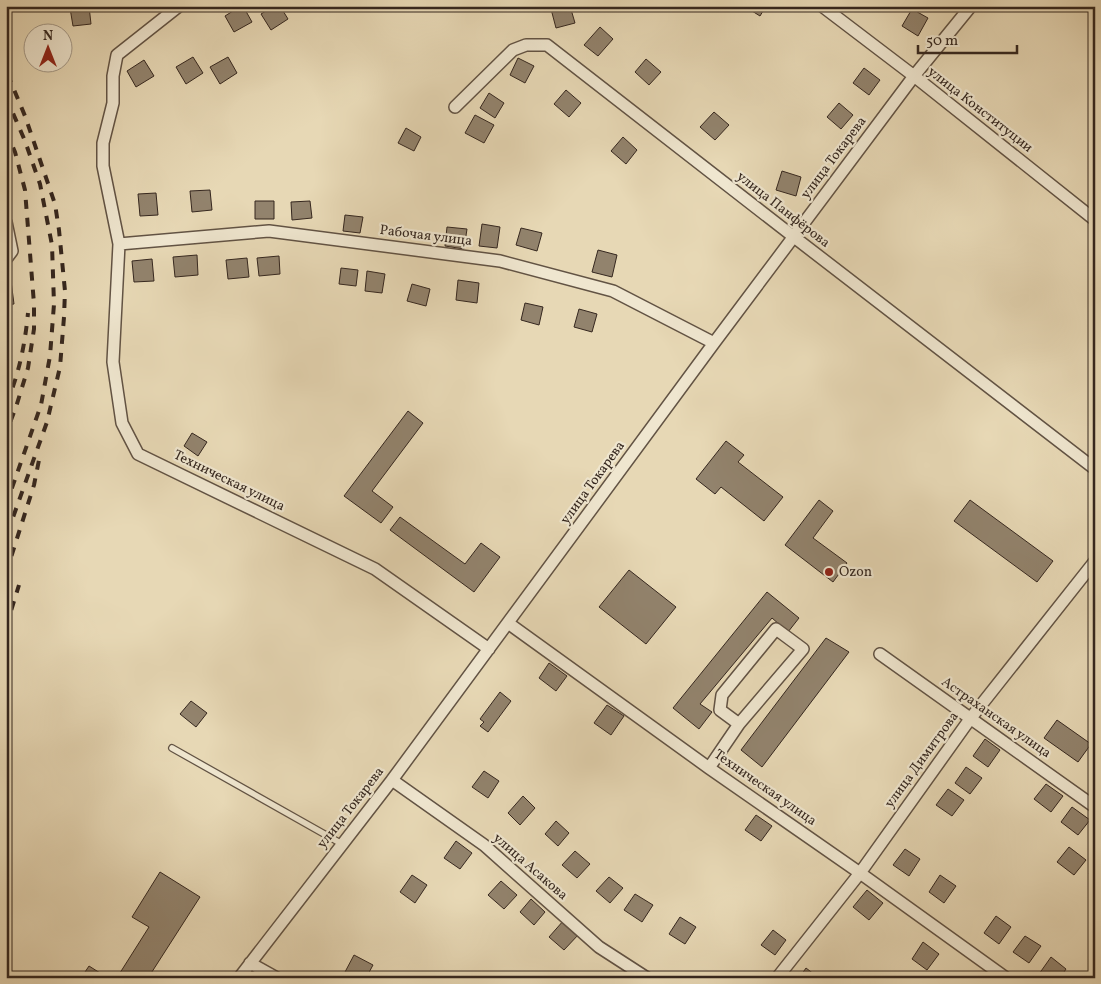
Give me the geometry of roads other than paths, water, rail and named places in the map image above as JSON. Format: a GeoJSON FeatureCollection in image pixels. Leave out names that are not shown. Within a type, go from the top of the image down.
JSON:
{"type":"FeatureCollection","features":[{"type":"Feature","properties":{"kind":"street","name":"Техническая улица"},"geometry":{"type":"LineString","coordinates":[[179,6],[117,55],[113,76],[113,103],[103,142],[103,166],[119,244],[113,362],[122,423],[138,454],[375,569],[489,649]]}},
{"type":"Feature","properties":{"kind":"street","name":"улица Конституции"},"geometry":{"type":"LineString","coordinates":[[822,6],[914,76],[1095,220]]}},
{"type":"Feature","properties":{"kind":"street","name":"улица Токарева"},"geometry":{"type":"LineString","coordinates":[[239,978],[392,780],[914,76],[971,6]]}},
{"type":"Feature","properties":{"kind":"street","name":"улица Панфёрова"},"geometry":{"type":"LineString","coordinates":[[455,107],[513,50],[526,45],[547,45],[1095,469]]}},
{"type":"Feature","properties":{"kind":"street"},"geometry":{"type":"LineString","coordinates":[[6,222],[12,251],[6,258]]}},
{"type":"Feature","properties":{"kind":"street","name":"Рабочая улица"},"geometry":{"type":"LineString","coordinates":[[119,244],[270,231],[500,261],[613,291],[714,344]]}},
{"type":"Feature","properties":{"kind":"street","name":"улица Димитрова"},"geometry":{"type":"LineString","coordinates":[[777,978],[860,873],[970,719],[1095,561]]}},
{"type":"Feature","properties":{"kind":"street","name":"Техническая улица"},"geometry":{"type":"LineString","coordinates":[[508,623],[1006,978]]}},
{"type":"Feature","properties":{"kind":"street"},"geometry":{"type":"LineString","coordinates":[[709,768],[739,724],[803,649],[776,629],[722,695],[720,710],[739,724]]}},
{"type":"Feature","properties":{"kind":"street","name":"Астраханская улица"},"geometry":{"type":"LineString","coordinates":[[880,654],[1095,807]]}},
{"type":"Feature","properties":{"kind":"street","name":"улица Асакова"},"geometry":{"type":"LineString","coordinates":[[392,780],[484,845],[598,947],[648,978]]}},
{"type":"Feature","properties":{"kind":"street"},"geometry":{"type":"LineString","coordinates":[[250,963],[277,978]]}},
{"type":"Feature","properties":{"kind":"lane"},"geometry":{"type":"LineString","coordinates":[[172,748],[342,844]]}},
{"type":"Feature","properties":{"kind":"railway"},"geometry":{"type":"LineString","coordinates":[[6,75],[10,80],[25,116],[55,204],[65,291],[60,367],[47,422],[6,537]]}},
{"type":"Feature","properties":{"kind":"railway"},"geometry":{"type":"LineString","coordinates":[[6,97],[25,141],[40,184],[52,245],[54,304],[50,356],[41,405],[6,505]]}},
{"type":"Feature","properties":{"kind":"railway"},"geometry":{"type":"LineString","coordinates":[[6,131],[15,152],[25,190],[34,304],[34,329],[28,368],[6,433]]}},
{"type":"Feature","properties":{"kind":"railway"},"geometry":{"type":"LineString","coordinates":[[6,404],[21,359],[28,313]]}},
{"type":"Feature","properties":{"kind":"railway"},"geometry":{"type":"LineString","coordinates":[[6,573],[34,485],[39,460]]}},
{"type":"Feature","properties":{"kind":"railway"},"geometry":{"type":"LineString","coordinates":[[6,627],[19,585]]}},
{"type":"Feature","properties":{"kind":"place","name":"Ozon"},"geometry":{"type":"Point","coordinates":[829,572]}}]}
